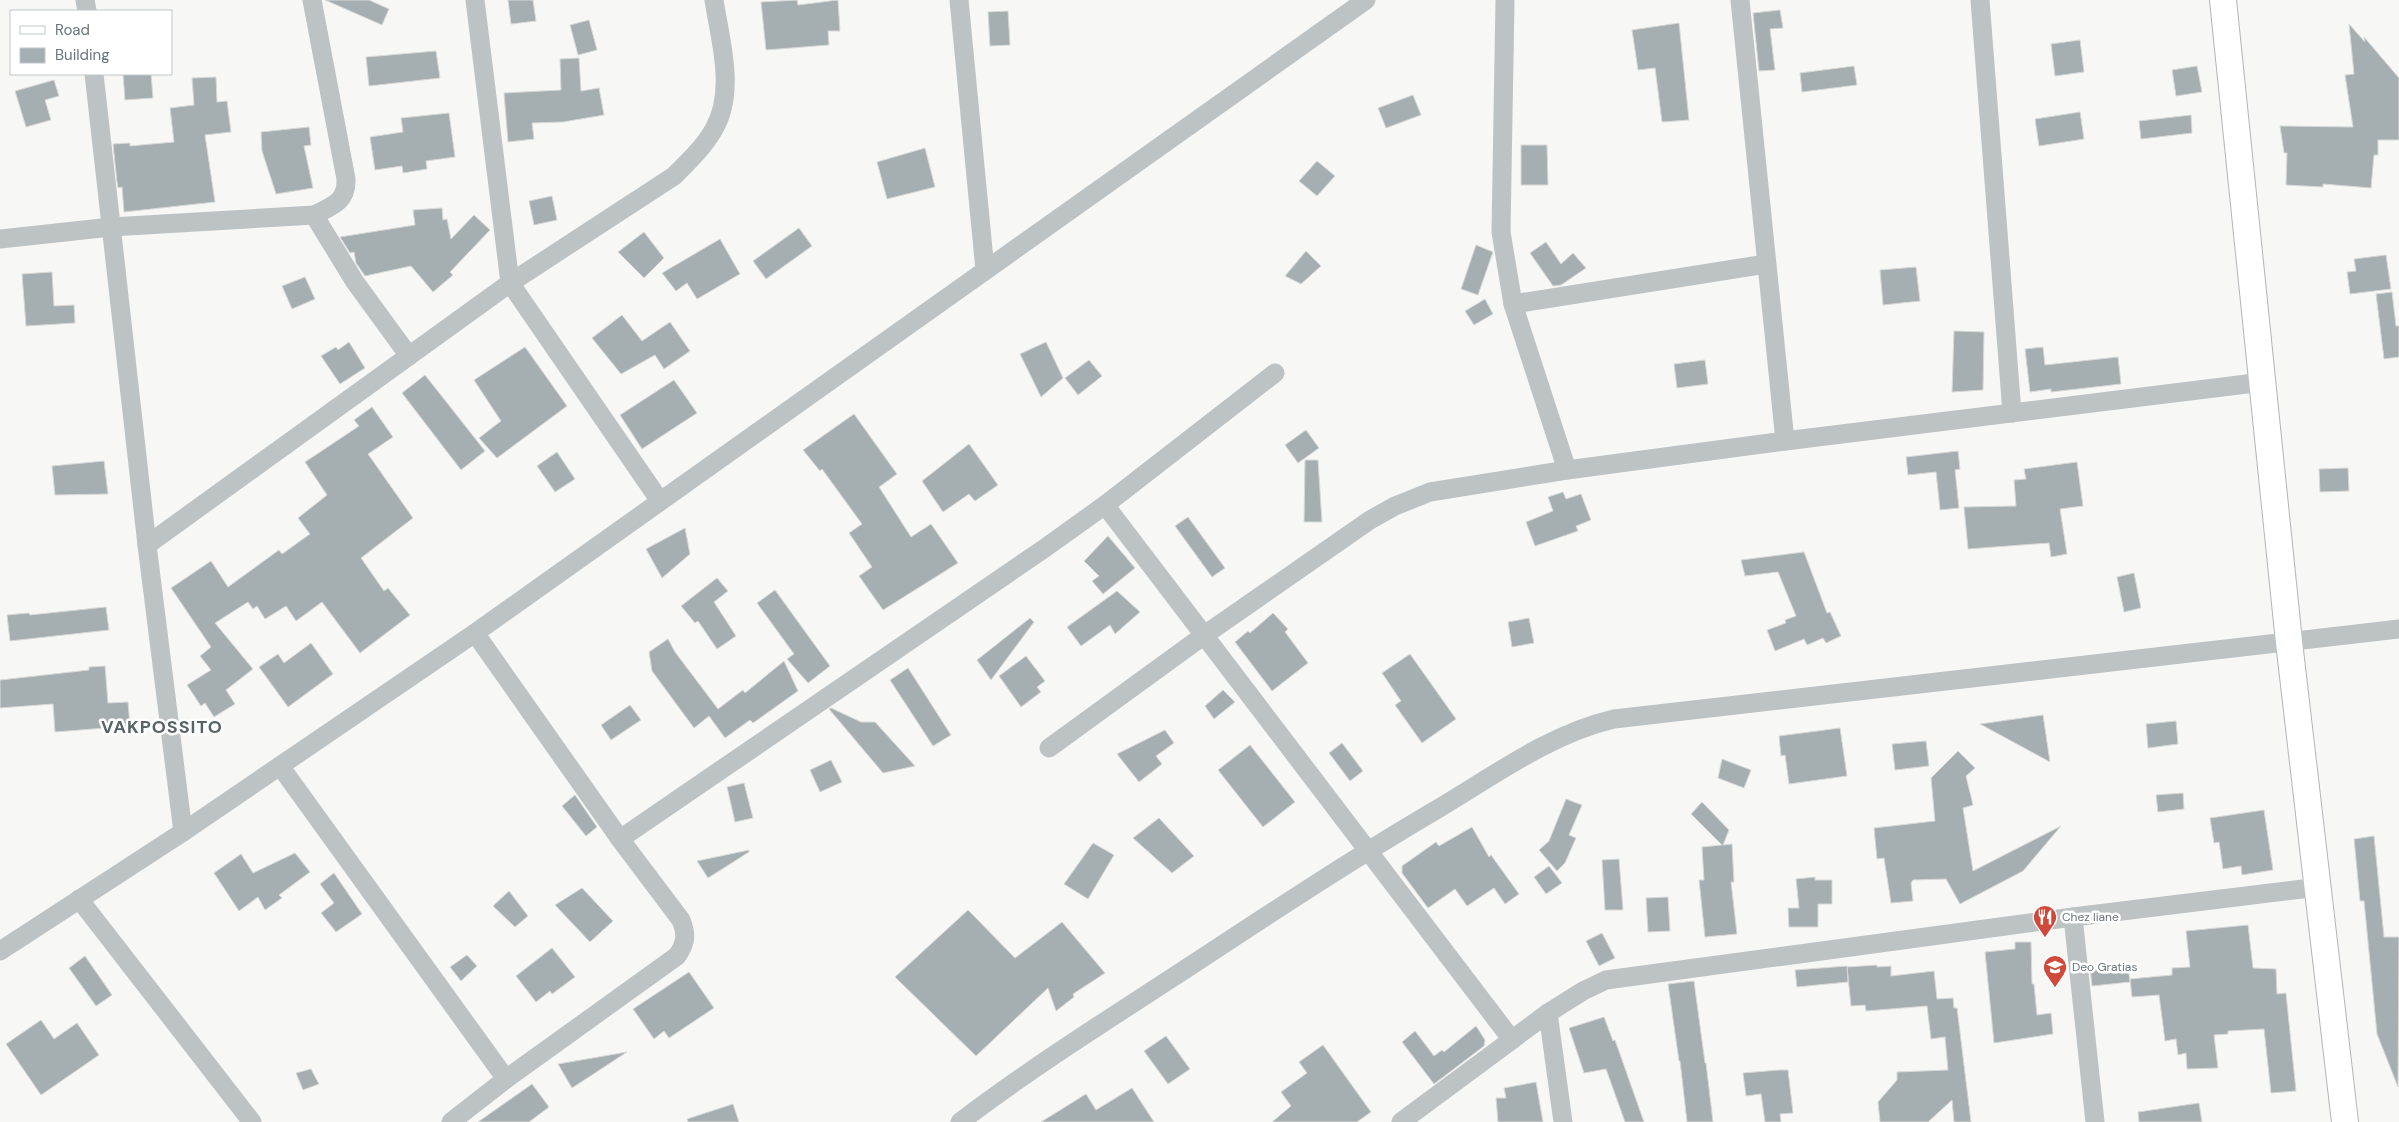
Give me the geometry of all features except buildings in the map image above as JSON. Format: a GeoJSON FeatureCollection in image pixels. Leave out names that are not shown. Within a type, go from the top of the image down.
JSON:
{"type":"FeatureCollection","features":[{"type":"Feature","properties":{"kind":"street"},"geometry":{"type":"LineString","coordinates":[[0,239],[111,227],[314,215],[339,203],[347,188],[312,0]]}},
{"type":"Feature","properties":{"kind":"street"},"geometry":{"type":"LineString","coordinates":[[475,0],[510,283],[660,502]]}},
{"type":"Feature","properties":{"kind":"street"},"geometry":{"type":"LineString","coordinates":[[147,545],[510,283],[674,176],[696,154],[715,128],[724,102],[725,72],[714,0]]}},
{"type":"Feature","properties":{"kind":"street"},"geometry":{"type":"LineString","coordinates":[[959,0],[984,270]]}},
{"type":"Feature","properties":{"kind":"street"},"geometry":{"type":"LineString","coordinates":[[0,951],[183,832],[475,634],[1366,0]]}},
{"type":"Feature","properties":{"kind":"street"},"geometry":{"type":"LineString","coordinates":[[1505,0],[1502,232],[1513,304],[1567,470]]}},
{"type":"Feature","properties":{"kind":"street"},"geometry":{"type":"LineString","coordinates":[[1740,0],[1785,441]]}},
{"type":"Feature","properties":{"kind":"street"},"geometry":{"type":"LineString","coordinates":[[1980,0],[2012,413]]}},
{"type":"Feature","properties":{"kind":"street"},"geometry":{"type":"LineString","coordinates":[[2223,0],[2289,642],[2345,1122]]}},
{"type":"Feature","properties":{"kind":"street"},"geometry":{"type":"LineString","coordinates":[[94,75],[147,545],[183,832]]}},
{"type":"Feature","properties":{"kind":"street"},"geometry":{"type":"LineString","coordinates":[[314,215],[355,282],[409,356]]}},
{"type":"Feature","properties":{"kind":"street"},"geometry":{"type":"LineString","coordinates":[[1513,304],[1766,264]]}},
{"type":"Feature","properties":{"kind":"street"},"geometry":{"type":"LineString","coordinates":[[620,839],[1105,505],[1275,373]]}},
{"type":"Feature","properties":{"kind":"street"},"geometry":{"type":"LineString","coordinates":[[1049,748],[1203,636],[1370,520],[1395,506],[1430,492],[1567,470],[1785,441],[2263,382]]}},
{"type":"Feature","properties":{"kind":"street"},"geometry":{"type":"LineString","coordinates":[[1105,505],[1512,1040]]}},
{"type":"Feature","properties":{"kind":"street"},"geometry":{"type":"LineString","coordinates":[[960,1122],[1023,1075],[1368,850],[1568,734],[1606,721],[2399,629]]}},
{"type":"Feature","properties":{"kind":"street"},"geometry":{"type":"LineString","coordinates":[[451,1122],[506,1079],[677,956],[685,945],[686,932],[681,920],[620,839],[475,634]]}},
{"type":"Feature","properties":{"kind":"street"},"geometry":{"type":"LineString","coordinates":[[280,766],[506,1079]]}},
{"type":"Feature","properties":{"kind":"street"},"geometry":{"type":"LineString","coordinates":[[1401,1122],[1548,1013],[1583,990],[1606,980],[2319,887]]}},
{"type":"Feature","properties":{"kind":"street"},"geometry":{"type":"LineString","coordinates":[[79,899],[252,1122]]}},
{"type":"Feature","properties":{"kind":"street"},"geometry":{"type":"LineString","coordinates":[[2072,918],[2095,1122]]}},
{"type":"Feature","properties":{"kind":"street"},"geometry":{"type":"LineString","coordinates":[[1548,1013],[1563,1122]]}},
{"type":"Feature","properties":{"kind":"place","name":"Chez liane"},"geometry":{"type":"Point","coordinates":[2045,938]}},
{"type":"Feature","properties":{"kind":"place","name":"Deo Gratias"},"geometry":{"type":"Point","coordinates":[2055,988]}},
{"type":"Feature","properties":{"kind":"district","name":"VAKPOSSITO"},"geometry":{"type":"Point","coordinates":[162,727]}}]}
